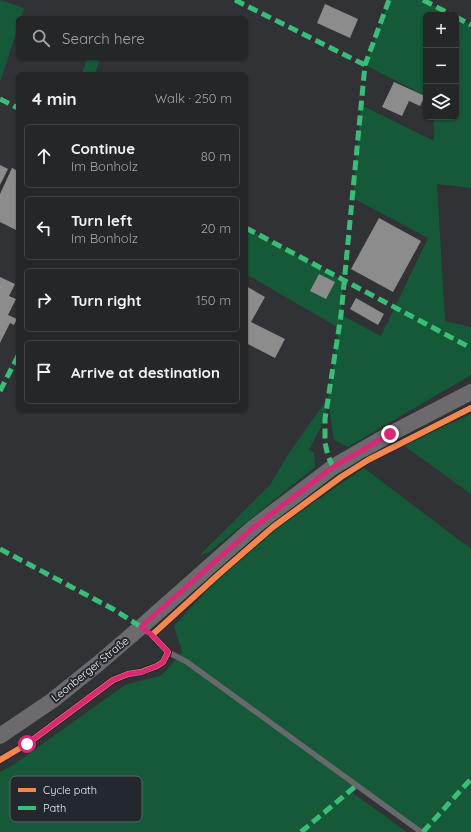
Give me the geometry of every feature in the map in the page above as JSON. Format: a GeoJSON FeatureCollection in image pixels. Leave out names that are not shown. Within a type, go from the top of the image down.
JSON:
{"type":"FeatureCollection","features":[{"type":"Feature","properties":{"kind":"main road","name":"Leonberger Straße"},"geometry":{"type":"LineString","coordinates":[[0,736],[53,700],[141,627],[254,527],[333,467],[390,434],[471,392]]}},
{"type":"Feature","properties":{"kind":"lane"},"geometry":{"type":"LineString","coordinates":[[141,627],[152,635],[168,652],[187,662],[421,832]]}},
{"type":"Feature","properties":{"kind":"lane"},"geometry":{"type":"LineString","coordinates":[[0,760],[27,744],[113,680],[157,666],[163,662],[168,652]]}},
{"type":"Feature","properties":{"kind":"green space"},"geometry":{"type":"Polygon","coordinates":[[[0,0],[24,8],[22,16],[16,16],[16,33],[0,82],[0,0]]]}},
{"type":"Feature","properties":{"kind":"green space"},"geometry":{"type":"Polygon","coordinates":[[[389,0],[423,0],[446,12],[423,12],[423,94],[365,65],[389,0]]]}},
{"type":"Feature","properties":{"kind":"green space"},"geometry":{"type":"Polygon","coordinates":[[[459,19],[471,25],[471,188],[437,184],[445,321],[471,327],[471,375],[348,447],[334,440],[328,400],[325,419],[309,450],[314,452],[315,467],[208,553],[200,555],[270,485],[289,453],[328,398],[339,328],[248,275],[248,229],[343,280],[341,315],[381,336],[428,238],[353,198],[361,105],[434,141],[434,120],[459,120],[459,19]]]}},
{"type":"Feature","properties":{"kind":"green space"},"geometry":{"type":"Polygon","coordinates":[[[86,60],[99,60],[96,72],[83,72],[86,60]]]}},
{"type":"Feature","properties":{"kind":"green space"},"geometry":{"type":"Polygon","coordinates":[[[471,414],[471,494],[403,445],[471,414]]]}},
{"type":"Feature","properties":{"kind":"green space"},"geometry":{"type":"Polygon","coordinates":[[[364,468],[471,549],[471,832],[421,832],[356,785],[350,791],[407,832],[0,832],[0,772],[13,765],[125,685],[162,675],[182,652],[174,626],[222,574],[277,527],[364,468]]]}},
{"type":"Feature","properties":{"kind":"building"},"geometry":{"type":"Polygon","coordinates":[[[325,4],[358,19],[350,38],[317,23],[325,4]]]}},
{"type":"Feature","properties":{"kind":"building"},"geometry":{"type":"Polygon","coordinates":[[[394,82],[423,95],[423,100],[420,106],[409,101],[402,116],[382,107],[394,82]]]}},
{"type":"Feature","properties":{"kind":"building"},"geometry":{"type":"Polygon","coordinates":[[[0,165],[8,169],[0,185],[0,165]]]}},
{"type":"Feature","properties":{"kind":"building"},"geometry":{"type":"Polygon","coordinates":[[[12,168],[16,170],[16,230],[0,222],[0,194],[12,168]]]}},
{"type":"Feature","properties":{"kind":"building"},"geometry":{"type":"Polygon","coordinates":[[[379,218],[421,241],[393,292],[351,269],[379,218]]]}},
{"type":"Feature","properties":{"kind":"building"},"geometry":{"type":"Polygon","coordinates":[[[319,274],[335,282],[326,299],[310,291],[319,274]]]}},
{"type":"Feature","properties":{"kind":"building"},"geometry":{"type":"Polygon","coordinates":[[[0,277],[15,284],[9,296],[16,299],[8,315],[16,319],[16,321],[14,325],[10,323],[0,343],[0,277]]]}},
{"type":"Feature","properties":{"kind":"building"},"geometry":{"type":"Polygon","coordinates":[[[248,287],[265,297],[251,322],[285,339],[275,358],[248,344],[248,287]]]}},
{"type":"Feature","properties":{"kind":"building"},"geometry":{"type":"Polygon","coordinates":[[[356,298],[384,314],[378,325],[350,309],[356,298]]]}},
{"type":"Feature","properties":{"kind":"marked path"},"geometry":{"type":"LineString","coordinates":[[235,0],[365,65]]}},
{"type":"Feature","properties":{"kind":"marked path"},"geometry":{"type":"LineString","coordinates":[[333,467],[328,456],[325,443],[325,419],[341,315],[365,65],[389,0]]}},
{"type":"Feature","properties":{"kind":"marked path"},"geometry":{"type":"LineString","coordinates":[[423,0],[446,12]]}},
{"type":"Feature","properties":{"kind":"marked path"},"geometry":{"type":"LineString","coordinates":[[459,19],[471,25]]}},
{"type":"Feature","properties":{"kind":"marked path"},"geometry":{"type":"LineString","coordinates":[[0,99],[16,107]]}},
{"type":"Feature","properties":{"kind":"marked path"},"geometry":{"type":"LineString","coordinates":[[248,229],[471,348]]}},
{"type":"Feature","properties":{"kind":"marked path"},"geometry":{"type":"LineString","coordinates":[[0,391],[16,360]]}},
{"type":"Feature","properties":{"kind":"marked path"},"geometry":{"type":"LineString","coordinates":[[0,549],[113,609],[141,627]]}},
{"type":"Feature","properties":{"kind":"marked path"},"geometry":{"type":"LineString","coordinates":[[423,832],[471,779]]}},
{"type":"Feature","properties":{"kind":"marked path"},"geometry":{"type":"LineString","coordinates":[[301,832],[357,785]]}},
{"type":"Feature","properties":{"kind":"cycle path"},"geometry":{"type":"LineString","coordinates":[[0,760],[27,744],[113,680],[128,674],[141,672],[163,662],[168,652],[152,635],[273,527],[341,477],[368,460],[471,408]]}},
{"type":"Feature","properties":{"kind":"route"},"geometry":{"type":"LineString","coordinates":[[27,744],[113,680],[128,674],[142,672],[163,662],[168,652],[152,635],[141,627],[254,527],[333,467],[390,434]]}}]}
